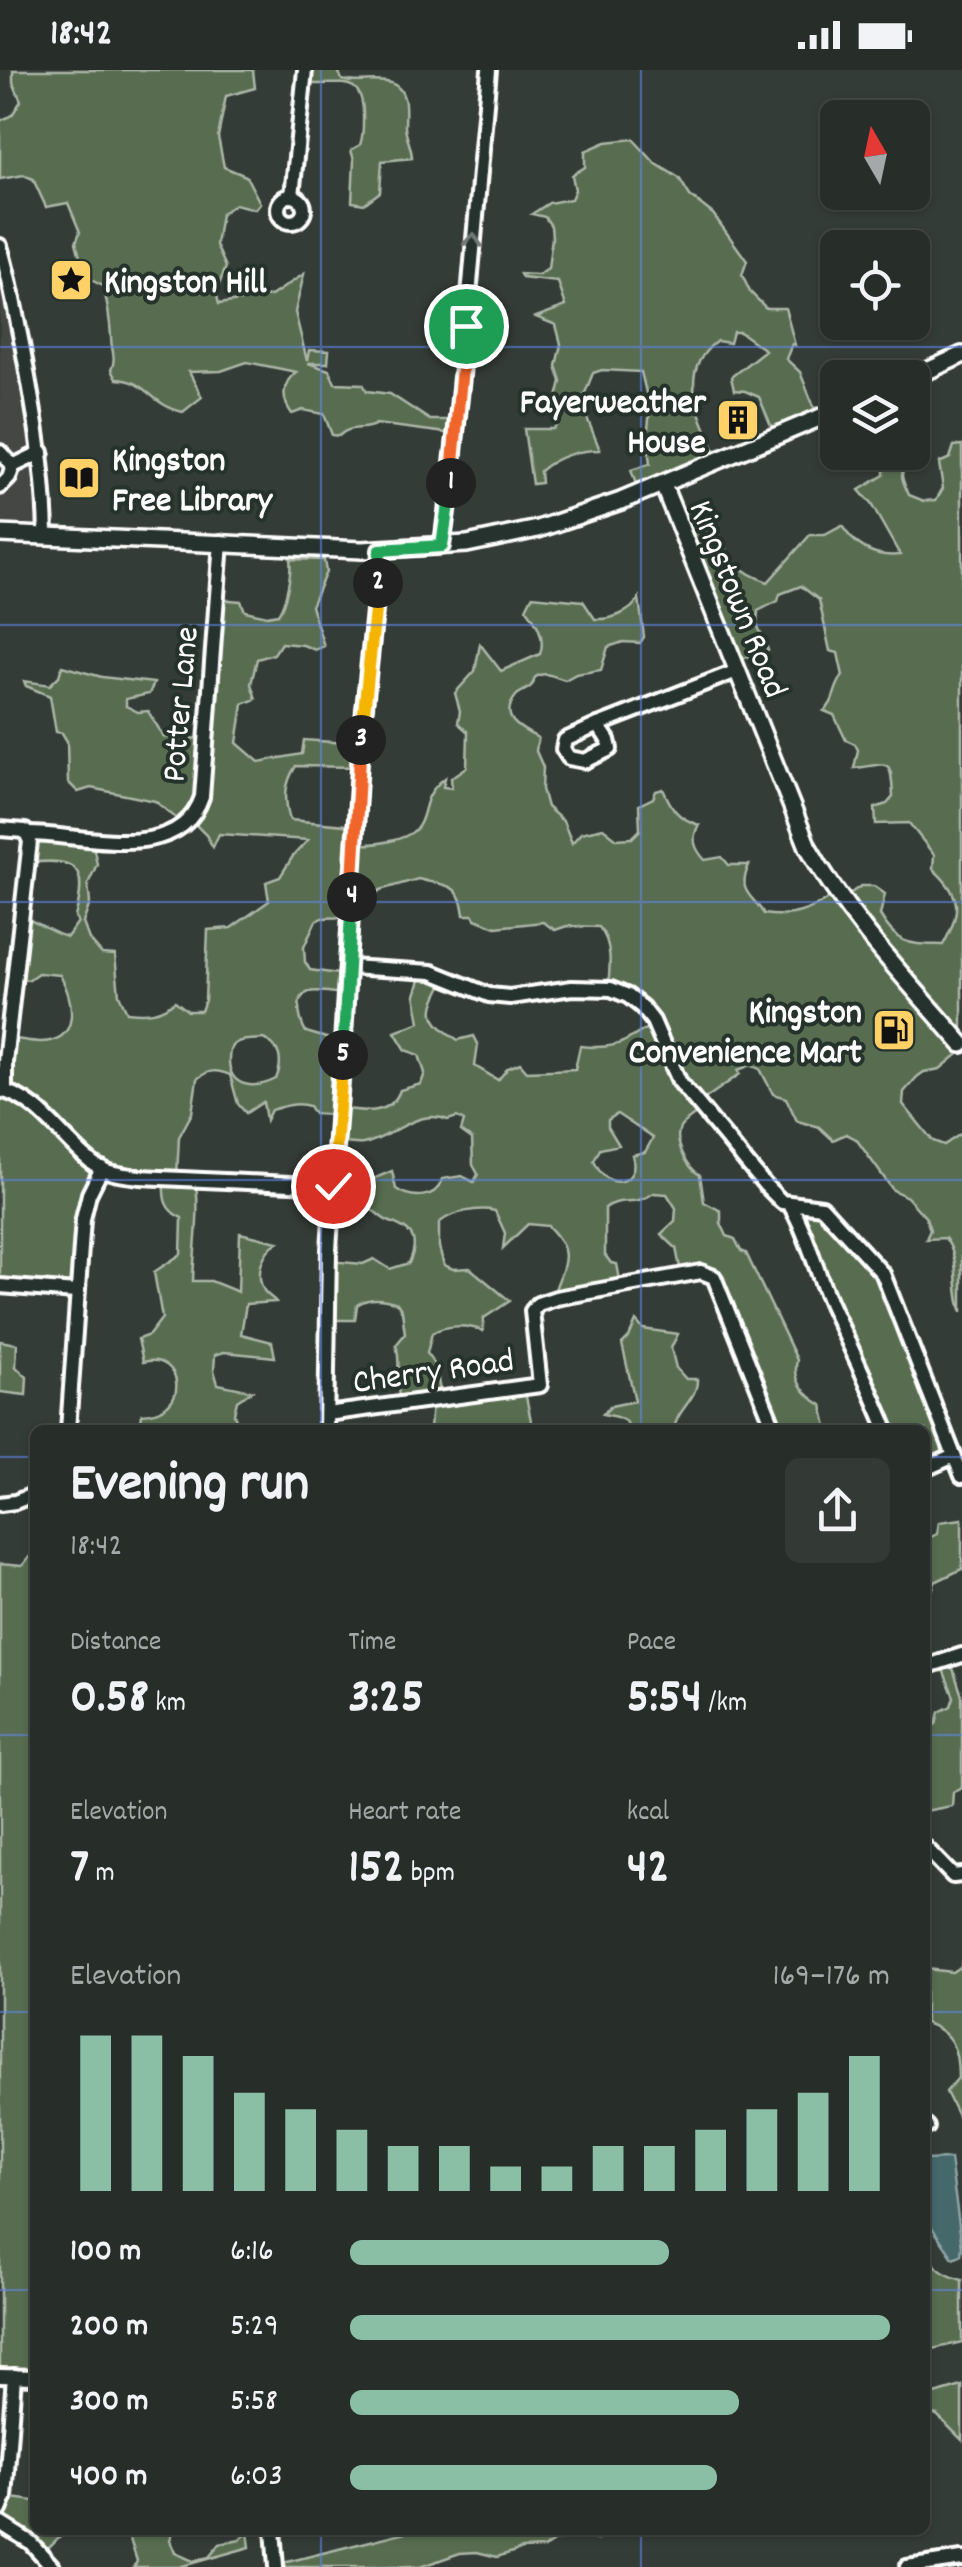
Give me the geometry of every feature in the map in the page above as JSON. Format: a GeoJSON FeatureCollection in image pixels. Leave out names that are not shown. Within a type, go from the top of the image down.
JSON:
{"type":"FeatureCollection","features":[{"type":"Feature","properties":{"kind":"main road"},"geometry":{"type":"LineString","coordinates":[[930,370],[962,355]]}},
{"type":"Feature","properties":{"kind":"main road"},"geometry":{"type":"LineString","coordinates":[[662,484],[820,418]]}},
{"type":"Feature","properties":{"kind":"main road","name":"Kingstown Road"},"geometry":{"type":"LineString","coordinates":[[0,534],[380,550],[442,546],[538,529],[662,484],[808,847],[829,884],[962,1044]]}},
{"type":"Feature","properties":{"kind":"street"},"geometry":{"type":"LineString","coordinates":[[292,196],[305,70]]}},
{"type":"Feature","properties":{"kind":"street"},"geometry":{"type":"LineString","coordinates":[[442,546],[460,397],[489,70]]}},
{"type":"Feature","properties":{"kind":"street"},"geometry":{"type":"LineString","coordinates":[[0,246],[42,452],[46,536]]}},
{"type":"Feature","properties":{"kind":"street"},"geometry":{"type":"LineString","coordinates":[[0,452],[13,466]]}},
{"type":"Feature","properties":{"kind":"street"},"geometry":{"type":"LineString","coordinates":[[0,487],[13,466],[42,452]]}},
{"type":"Feature","properties":{"kind":"street","name":"Potter Lane"},"geometry":{"type":"LineString","coordinates":[[0,829],[125,841],[174,832],[196,815],[202,796],[221,542]]}},
{"type":"Feature","properties":{"kind":"street"},"geometry":{"type":"LineString","coordinates":[[326,1425],[333,1186],[360,754],[380,550]]}},
{"type":"Feature","properties":{"kind":"street"},"geometry":{"type":"LineString","coordinates":[[598,725],[737,671]]}},
{"type":"Feature","properties":{"kind":"street"},"geometry":{"type":"LineString","coordinates":[[29,834],[30,856],[3,1090],[20,1096],[111,1173],[333,1186]]}},
{"type":"Feature","properties":{"kind":"street"},"geometry":{"type":"LineString","coordinates":[[348,967],[432,972],[488,994],[510,997],[592,988],[628,996],[642,1007],[680,1081],[765,1185],[790,1205],[804,1228],[832,1307],[860,1361],[885,1425]]}},
{"type":"Feature","properties":{"kind":"street"},"geometry":{"type":"LineString","coordinates":[[68,1425],[83,1220],[89,1194],[102,1168]]}},
{"type":"Feature","properties":{"kind":"street"},"geometry":{"type":"LineString","coordinates":[[790,1205],[822,1208],[883,1274],[962,1476]]}},
{"type":"Feature","properties":{"kind":"street","name":"Cherry Road"},"geometry":{"type":"LineString","coordinates":[[327,1414],[540,1385],[532,1311],[538,1304],[700,1272],[714,1277],[772,1425]]}},
{"type":"Feature","properties":{"kind":"street"},"geometry":{"type":"LineString","coordinates":[[0,1286],[76,1292]]}},
{"type":"Feature","properties":{"kind":"street"},"geometry":{"type":"LineString","coordinates":[[930,1467],[954,1456]]}},
{"type":"Feature","properties":{"kind":"street"},"geometry":{"type":"LineString","coordinates":[[0,1504],[30,1496]]}},
{"type":"Feature","properties":{"kind":"street"},"geometry":{"type":"LineString","coordinates":[[930,1665],[962,1655]]}},
{"type":"Feature","properties":{"kind":"street"},"geometry":{"type":"LineString","coordinates":[[930,1853],[953,1876],[962,1875]]}},
{"type":"Feature","properties":{"kind":"street"},"geometry":{"type":"LineString","coordinates":[[0,2510],[5,2498],[7,2376]]}},
{"type":"Feature","properties":{"kind":"street"},"geometry":{"type":"LineString","coordinates":[[0,2522],[30,2542],[52,2567]]}},
{"type":"Feature","properties":{"kind":"street"},"geometry":{"type":"LineString","coordinates":[[273,2535],[276,2567]]}},
{"type":"Feature","properties":{"kind":"street"},"geometry":{"type":"LineString","coordinates":[[907,2567],[962,2559]]}},
{"type":"Feature","properties":{"kind":"shaded area"},"geometry":{"type":"Polygon","coordinates":[[[0,246],[9,275],[46,536],[0,534],[0,246]]]}},
{"type":"Feature","properties":{"kind":"green space"},"geometry":{"type":"Polygon","coordinates":[[[13,70],[253,70],[255,88],[226,96],[218,137],[224,167],[246,176],[260,203],[255,209],[235,204],[221,214],[216,245],[226,267],[216,292],[219,304],[271,296],[304,274],[295,312],[307,361],[309,350],[329,351],[328,363],[308,363],[329,370],[335,383],[363,384],[367,391],[390,394],[430,420],[451,420],[454,434],[376,424],[332,435],[324,414],[303,410],[292,414],[288,408],[286,386],[296,372],[247,362],[221,371],[189,372],[202,397],[183,412],[163,404],[135,384],[116,379],[111,370],[114,358],[103,286],[85,277],[76,242],[80,232],[68,203],[46,207],[33,179],[24,175],[0,179],[0,121],[12,115],[21,101],[13,70]]]}},
{"type":"Feature","properties":{"kind":"green space"},"geometry":{"type":"Polygon","coordinates":[[[304,70],[338,70],[342,80],[391,83],[401,91],[412,158],[382,161],[380,192],[364,204],[352,202],[351,150],[360,145],[363,129],[358,91],[345,84],[304,83],[304,70]]]}},
{"type":"Feature","properties":{"kind":"green space"},"geometry":{"type":"Polygon","coordinates":[[[633,139],[655,163],[679,178],[690,196],[713,214],[747,261],[742,275],[750,292],[766,308],[785,308],[795,345],[792,344],[786,359],[800,372],[818,417],[775,435],[759,397],[734,390],[731,377],[765,350],[740,332],[733,332],[730,343],[717,341],[704,354],[694,383],[699,413],[718,459],[638,490],[631,470],[650,464],[650,409],[641,372],[602,370],[593,373],[581,403],[600,450],[560,458],[540,471],[541,483],[532,484],[524,429],[553,429],[557,424],[556,402],[561,381],[556,366],[561,344],[556,325],[536,317],[566,306],[558,282],[522,278],[520,274],[539,275],[548,269],[551,226],[545,217],[532,214],[549,203],[571,199],[575,190],[572,175],[585,167],[585,151],[606,142],[633,139]]]}},
{"type":"Feature","properties":{"kind":"green space"},"geometry":{"type":"Polygon","coordinates":[[[962,445],[962,1051],[940,1069],[917,1077],[904,1092],[903,1104],[933,1141],[944,1145],[962,1133],[962,1312],[953,1256],[945,1238],[926,1239],[930,1230],[926,1218],[907,1197],[893,1190],[856,1139],[846,1134],[833,1140],[819,1127],[797,1121],[786,1098],[773,1094],[760,1069],[751,1065],[738,1070],[740,1074],[699,1103],[701,1110],[682,1126],[678,1140],[687,1161],[700,1175],[704,1202],[721,1211],[727,1236],[735,1239],[746,1253],[797,1360],[798,1381],[822,1405],[827,1425],[773,1425],[713,1277],[681,1273],[676,1248],[661,1234],[675,1221],[676,1208],[667,1194],[654,1193],[605,1208],[605,1255],[617,1264],[621,1285],[552,1298],[565,1260],[562,1244],[548,1226],[528,1224],[503,1248],[505,1233],[495,1211],[466,1211],[439,1223],[444,1265],[470,1268],[510,1301],[484,1318],[483,1331],[458,1326],[432,1333],[427,1353],[436,1368],[441,1397],[524,1387],[532,1425],[430,1425],[432,1400],[399,1404],[396,1345],[405,1334],[397,1303],[366,1300],[357,1305],[355,1320],[330,1320],[329,1261],[363,1264],[374,1259],[390,1269],[409,1263],[414,1246],[407,1231],[370,1210],[334,1209],[334,1183],[361,1184],[392,1171],[396,1189],[423,1196],[435,1191],[442,1179],[462,1176],[474,1182],[478,1174],[473,1165],[472,1139],[461,1131],[464,1121],[457,1117],[426,1118],[363,1144],[338,1142],[337,1115],[314,1114],[309,1106],[295,1104],[271,1110],[266,1120],[263,1102],[246,1113],[238,1104],[230,1075],[212,1071],[197,1079],[192,1113],[179,1137],[177,1176],[195,1177],[197,1190],[193,1281],[211,1281],[238,1292],[240,1233],[278,1242],[268,1251],[260,1271],[265,1292],[276,1302],[246,1304],[241,1334],[272,1342],[275,1357],[224,1352],[215,1355],[218,1384],[252,1391],[237,1401],[234,1414],[238,1425],[141,1425],[142,1414],[169,1404],[176,1384],[167,1365],[143,1362],[138,1339],[149,1335],[162,1318],[154,1272],[181,1254],[182,1218],[166,1203],[164,1179],[104,1169],[88,1194],[76,1285],[0,1286],[0,1089],[8,1038],[54,1040],[63,1035],[71,1018],[69,996],[60,975],[38,973],[28,980],[16,978],[23,918],[67,937],[78,922],[75,917],[80,887],[76,870],[60,862],[30,863],[29,833],[92,840],[97,864],[88,884],[90,903],[83,923],[89,939],[102,954],[115,955],[119,995],[127,1012],[141,1013],[158,1011],[175,1001],[188,1011],[201,1011],[205,1000],[208,930],[231,928],[269,901],[266,882],[280,877],[308,840],[219,834],[213,847],[191,820],[183,824],[155,801],[91,788],[78,792],[68,782],[67,741],[62,733],[56,732],[50,696],[26,686],[24,681],[50,685],[62,666],[102,677],[154,683],[149,694],[126,699],[126,706],[138,712],[148,711],[164,737],[205,739],[217,599],[241,601],[245,611],[278,614],[288,587],[290,559],[324,560],[326,572],[311,606],[324,646],[315,650],[281,643],[274,654],[257,659],[251,684],[256,699],[243,704],[237,743],[259,762],[302,754],[304,740],[360,744],[358,767],[296,766],[287,785],[287,805],[290,820],[356,826],[357,844],[377,844],[415,830],[435,788],[445,778],[443,787],[452,788],[451,778],[467,767],[468,732],[458,723],[460,711],[455,693],[475,671],[480,644],[501,671],[540,654],[541,635],[526,608],[532,596],[583,601],[595,619],[620,614],[639,598],[644,637],[640,643],[623,642],[608,647],[601,670],[565,680],[546,674],[537,676],[532,685],[517,695],[509,711],[514,722],[538,738],[536,751],[543,767],[542,789],[547,807],[563,821],[572,843],[581,833],[603,828],[617,839],[632,838],[640,830],[639,805],[663,789],[676,812],[699,825],[695,843],[705,860],[722,857],[729,865],[749,865],[745,887],[764,914],[802,912],[835,894],[842,899],[861,886],[874,886],[885,894],[880,915],[893,933],[913,943],[943,945],[954,922],[956,904],[949,887],[933,869],[934,855],[909,823],[876,824],[875,808],[893,797],[889,768],[854,768],[858,750],[855,744],[846,740],[834,715],[824,711],[843,676],[838,653],[830,651],[819,600],[801,586],[780,594],[778,601],[758,611],[757,624],[768,650],[739,660],[677,521],[703,516],[740,568],[768,582],[810,535],[825,535],[842,526],[866,550],[900,555],[859,490],[884,475],[884,470],[903,470],[909,495],[924,501],[936,500],[943,488],[939,463],[950,458],[954,446],[962,445]],[[418,879],[375,895],[353,895],[350,917],[316,921],[304,947],[305,962],[310,970],[346,975],[345,994],[309,992],[299,1004],[300,1016],[306,1032],[343,1043],[340,1108],[383,1108],[400,1090],[421,1084],[425,1073],[419,1055],[406,1050],[395,1032],[420,1022],[415,995],[423,971],[446,978],[433,1007],[435,1020],[458,1040],[474,1036],[478,1044],[475,1066],[498,1080],[508,1068],[520,1063],[527,1071],[575,1069],[580,1046],[619,1044],[653,1024],[608,987],[609,948],[599,927],[567,926],[555,930],[543,922],[496,927],[473,915],[464,915],[455,891],[418,879]],[[247,1040],[232,1046],[230,1070],[239,1082],[253,1085],[276,1079],[280,1061],[269,1042],[247,1040]],[[617,1114],[608,1120],[608,1127],[619,1145],[600,1149],[594,1161],[607,1178],[622,1181],[632,1173],[632,1155],[645,1152],[653,1138],[617,1114]]]}},
{"type":"Feature","properties":{"kind":"green space"},"geometry":{"type":"Polygon","coordinates":[[[795,1206],[822,1207],[883,1274],[954,1456],[930,1467],[930,1425],[885,1425],[795,1206]]]}},
{"type":"Feature","properties":{"kind":"green space"},"geometry":{"type":"Polygon","coordinates":[[[636,1321],[643,1329],[678,1334],[671,1348],[676,1368],[686,1379],[697,1379],[694,1393],[675,1425],[628,1425],[603,1414],[611,1406],[635,1401],[622,1344],[636,1321]]]}},
{"type":"Feature","properties":{"kind":"green space"},"geometry":{"type":"Polygon","coordinates":[[[0,1341],[17,1344],[16,1367],[27,1377],[26,1395],[0,1392],[0,1341]]]}},
{"type":"Feature","properties":{"kind":"green space"},"geometry":{"type":"Polygon","coordinates":[[[962,1519],[962,1569],[935,1582],[931,1594],[930,1538],[937,1534],[939,1522],[962,1519]]]}},
{"type":"Feature","properties":{"kind":"green space"},"geometry":{"type":"Polygon","coordinates":[[[30,1556],[30,2376],[0,2375],[0,1564],[22,1566],[30,1556]]]}},
{"type":"Feature","properties":{"kind":"green space"},"geometry":{"type":"Polygon","coordinates":[[[950,1659],[962,1696],[962,1788],[953,1792],[952,1806],[930,1810],[930,1727],[936,1724],[939,1712],[951,1706],[954,1697],[940,1662],[950,1659]]]}},
{"type":"Feature","properties":{"kind":"green space"},"geometry":{"type":"Polygon","coordinates":[[[962,1960],[962,2124],[946,2092],[958,2078],[955,2051],[948,2037],[930,2025],[930,1970],[952,1972],[961,1966],[962,1960]]]}},
{"type":"Feature","properties":{"kind":"green space"},"geometry":{"type":"Polygon","coordinates":[[[930,2240],[934,2263],[943,2272],[962,2280],[962,2342],[930,2350],[930,2240]]]}},
{"type":"Feature","properties":{"kind":"green space"},"geometry":{"type":"Polygon","coordinates":[[[962,2386],[962,2440],[937,2415],[930,2413],[930,2396],[962,2386]]]}},
{"type":"Feature","properties":{"kind":"green space"},"geometry":{"type":"Polygon","coordinates":[[[5,2497],[30,2500],[30,2535],[61,2535],[43,2553],[0,2522],[5,2497]]]}},
{"type":"Feature","properties":{"kind":"green space"},"geometry":{"type":"Polygon","coordinates":[[[129,2535],[172,2535],[175,2553],[193,2561],[209,2557],[220,2544],[248,2535],[250,2547],[179,2567],[134,2567],[137,2561],[129,2535]]]}},
{"type":"Feature","properties":{"kind":"green space"},"geometry":{"type":"Polygon","coordinates":[[[394,2535],[600,2535],[597,2540],[582,2536],[497,2557],[460,2553],[420,2567],[267,2567],[394,2535]]]}},
{"type":"Feature","properties":{"kind":"water"},"geometry":{"type":"Polygon","coordinates":[[[950,2159],[962,2247],[961,2255],[953,2258],[930,2224],[930,2160],[950,2159]]]}},
{"type":"Feature","properties":{"kind":"place","name":"Kingston Hill"},"geometry":{"type":"Point","coordinates":[71,280]}},
{"type":"Feature","properties":{"kind":"place","name":"Fayerweather House"},"geometry":{"type":"Point","coordinates":[738,420]}},
{"type":"Feature","properties":{"kind":"place","name":"Kingston Free Library"},"geometry":{"type":"Point","coordinates":[79,478]}},
{"type":"Feature","properties":{"kind":"place","name":"Kingston Convenience Mart"},"geometry":{"type":"Point","coordinates":[894,1030]}},
{"type":"Feature","properties":{"kind":"route"},"geometry":{"type":"LineString","coordinates":[[333,1186],[360,754],[380,550],[442,546],[466,326]]}}]}
